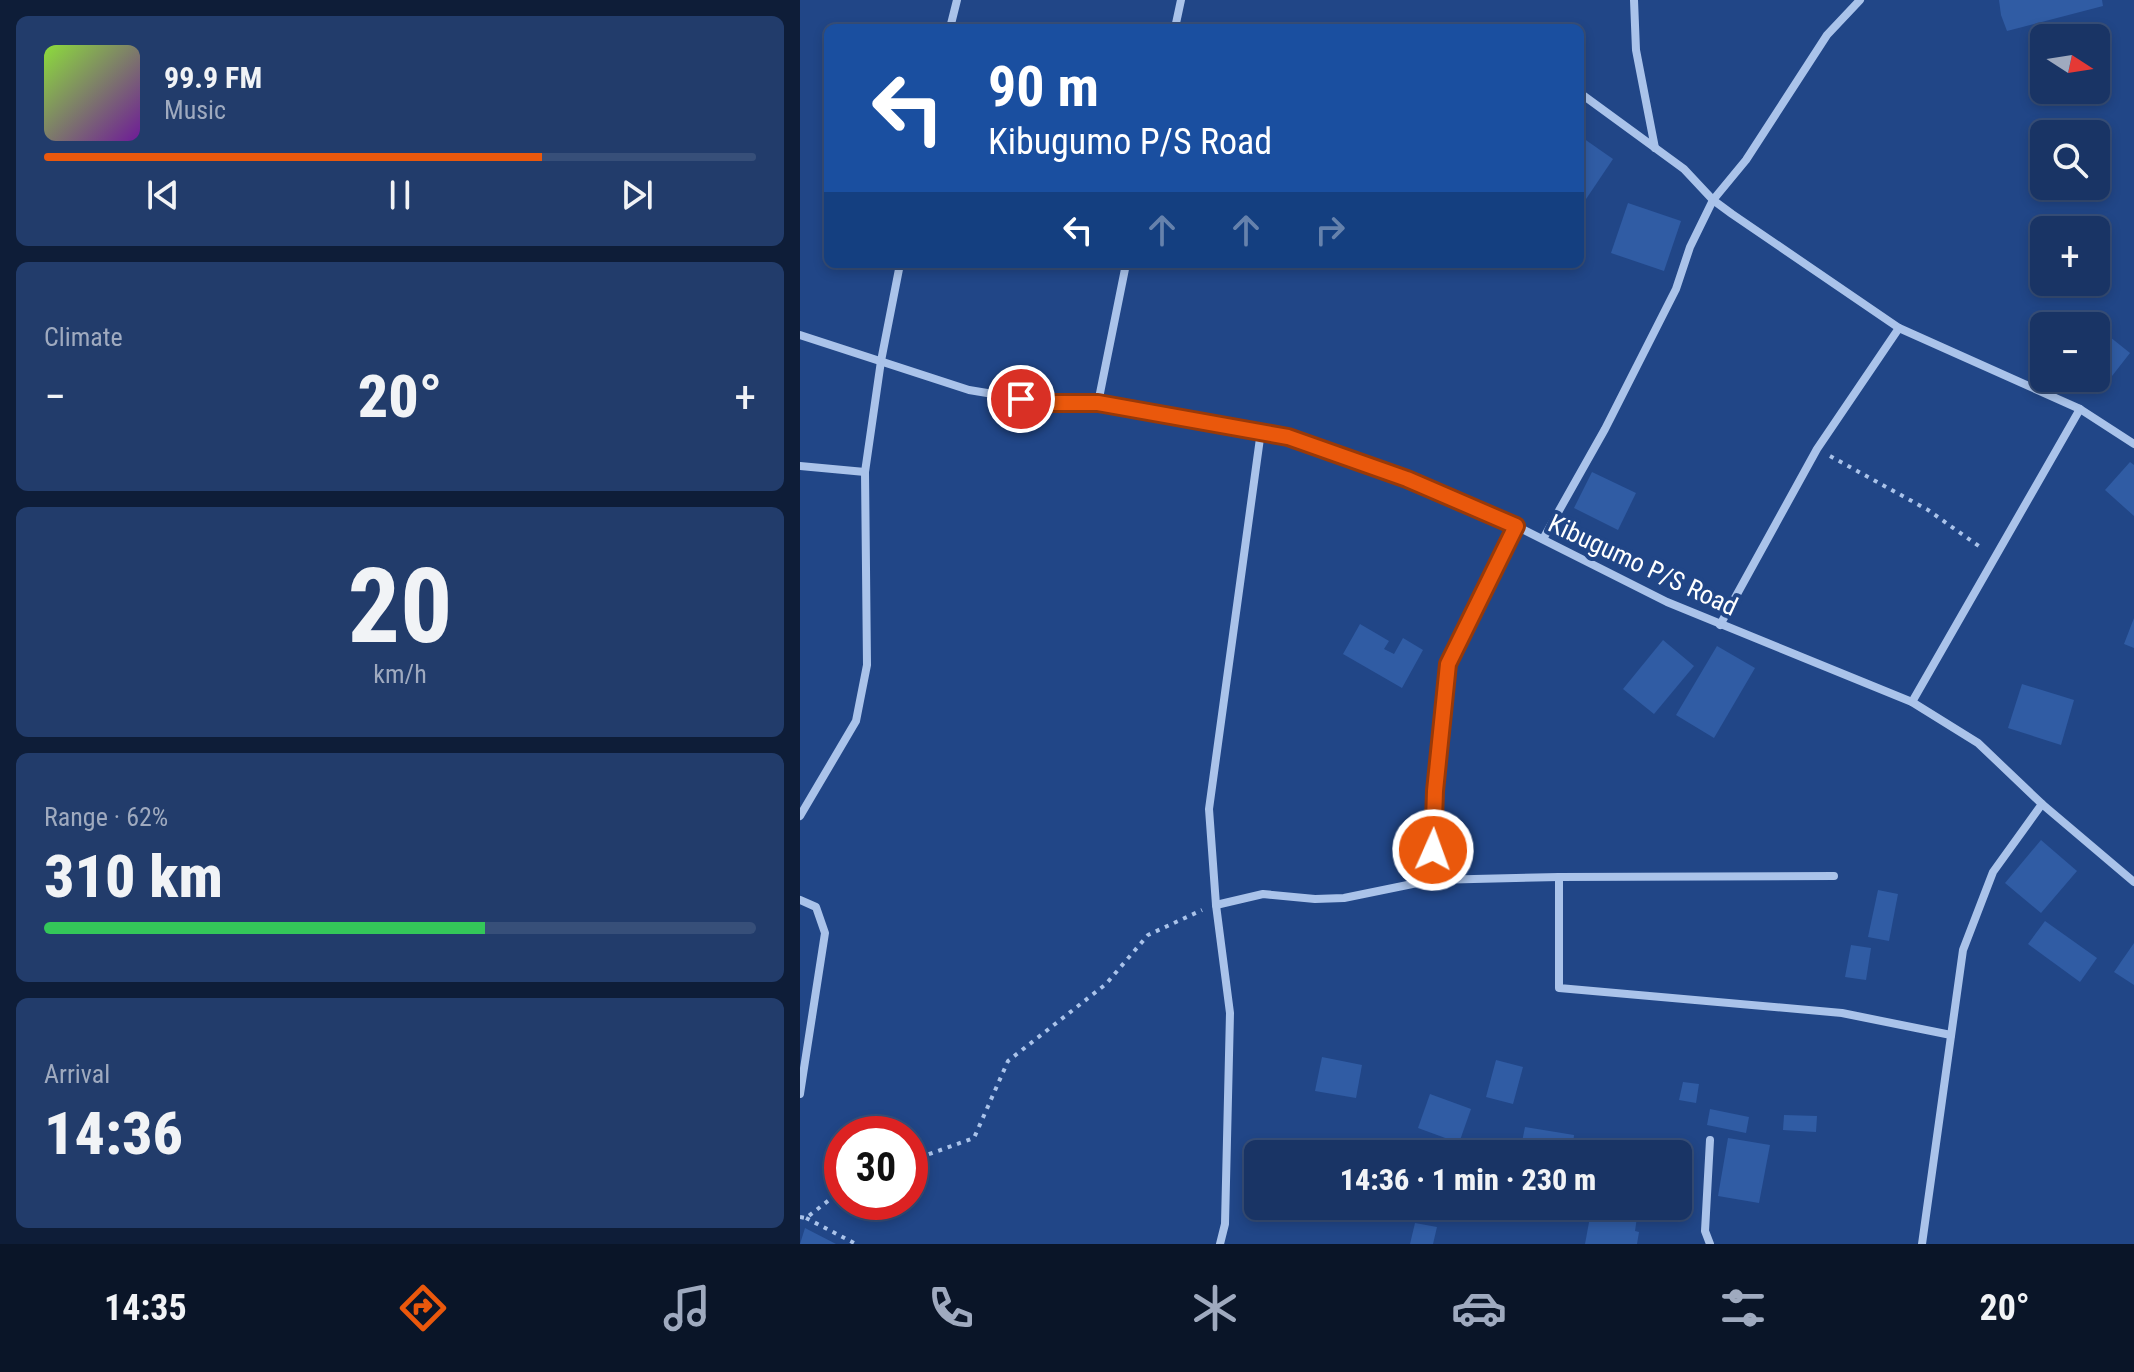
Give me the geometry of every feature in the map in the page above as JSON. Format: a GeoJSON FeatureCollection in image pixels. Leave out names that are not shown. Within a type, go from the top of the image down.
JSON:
{"type":"FeatureCollection","features":[{"type":"Feature","properties":{"kind":"street"},"geometry":{"type":"LineString","coordinates":[[951,24],[957,0]]}},
{"type":"Feature","properties":{"kind":"street"},"geometry":{"type":"LineString","coordinates":[[1176,24],[1181,0]]}},
{"type":"Feature","properties":{"kind":"street"},"geometry":{"type":"LineString","coordinates":[[1634,0],[1636,50],[1655,148]]}},
{"type":"Feature","properties":{"kind":"street"},"geometry":{"type":"LineString","coordinates":[[1543,539],[1605,429],[1676,289],[1690,247],[1713,200],[1746,160],[1827,35],[1860,0]]}},
{"type":"Feature","properties":{"kind":"street"},"geometry":{"type":"LineString","coordinates":[[1584,96],[1684,169],[1713,200],[1899,328],[2080,409],[2134,444]]}},
{"type":"Feature","properties":{"kind":"street"},"geometry":{"type":"LineString","coordinates":[[800,816],[856,721],[867,665],[865,472],[881,361],[899,268]]}},
{"type":"Feature","properties":{"kind":"street"},"geometry":{"type":"LineString","coordinates":[[1098,403],[1125,268]]}},
{"type":"Feature","properties":{"kind":"street"},"geometry":{"type":"LineString","coordinates":[[1720,625],[1817,449],[1899,328]]}},
{"type":"Feature","properties":{"kind":"street","name":"Kibugumo P/S Road"},"geometry":{"type":"LineString","coordinates":[[800,335],[969,390],[1047,403],[1098,403],[1261,431],[1288,437],[1407,479],[1516,526],[1667,602],[1912,702],[1978,743],[2042,804],[2134,882]]}},
{"type":"Feature","properties":{"kind":"street"},"geometry":{"type":"LineString","coordinates":[[1912,702],[2080,409]]}},
{"type":"Feature","properties":{"kind":"street"},"geometry":{"type":"LineString","coordinates":[[1220,1244],[1225,1224],[1230,1013],[1216,905],[1209,809],[1261,431]]}},
{"type":"Feature","properties":{"kind":"street"},"geometry":{"type":"LineString","coordinates":[[800,466],[865,472]]}},
{"type":"Feature","properties":{"kind":"street"},"geometry":{"type":"LineString","coordinates":[[1432,880],[1435,791],[1448,664],[1516,526]]}},
{"type":"Feature","properties":{"kind":"street"},"geometry":{"type":"LineString","coordinates":[[1922,1244],[1963,950],[1993,872],[2042,804]]}},
{"type":"Feature","properties":{"kind":"street"},"geometry":{"type":"LineString","coordinates":[[1216,905],[1263,894],[1315,899],[1344,898],[1432,880],[1834,876]]}},
{"type":"Feature","properties":{"kind":"street"},"geometry":{"type":"LineString","coordinates":[[1559,877],[1559,988],[1842,1013],[1951,1035]]}},
{"type":"Feature","properties":{"kind":"street"},"geometry":{"type":"LineString","coordinates":[[800,900],[816,907],[825,933],[800,1094]]}},
{"type":"Feature","properties":{"kind":"street"},"geometry":{"type":"LineString","coordinates":[[1710,1140],[1705,1231],[1710,1244]]}},
{"type":"Feature","properties":{"kind":"path"},"geometry":{"type":"LineString","coordinates":[[1817,449],[1928,510],[1995,557]]}},
{"type":"Feature","properties":{"kind":"path"},"geometry":{"type":"LineString","coordinates":[[928,1155],[974,1138],[1008,1061],[1106,984],[1148,935],[1216,905]]}},
{"type":"Feature","properties":{"kind":"path"},"geometry":{"type":"LineString","coordinates":[[824,1202],[803,1217],[856,1244]]}},
{"type":"Feature","properties":{"kind":"building"},"geometry":{"type":"Polygon","coordinates":[[[1999,0],[2102,0],[2103,6],[2007,31],[1999,0]]]}},
{"type":"Feature","properties":{"kind":"building"},"geometry":{"type":"Polygon","coordinates":[[[1584,139],[1613,159],[1584,202],[1584,139]]]}},
{"type":"Feature","properties":{"kind":"building"},"geometry":{"type":"Polygon","coordinates":[[[1628,203],[1681,221],[1664,271],[1611,253],[1628,203]]]}},
{"type":"Feature","properties":{"kind":"building"},"geometry":{"type":"Polygon","coordinates":[[[2110,337],[2130,353],[2112,376],[2110,374],[2110,337]]]}},
{"type":"Feature","properties":{"kind":"building"},"geometry":{"type":"Polygon","coordinates":[[[2130,462],[2134,465],[2134,516],[2105,490],[2130,462]]]}},
{"type":"Feature","properties":{"kind":"building"},"geometry":{"type":"Polygon","coordinates":[[[1592,472],[1636,493],[1618,530],[1574,508],[1592,472]]]}},
{"type":"Feature","properties":{"kind":"building"},"geometry":{"type":"Polygon","coordinates":[[[2134,618],[2134,648],[2124,644],[2134,618]]]}},
{"type":"Feature","properties":{"kind":"building"},"geometry":{"type":"Polygon","coordinates":[[[1360,624],[1389,641],[1384,649],[1394,654],[1403,638],[1423,650],[1402,688],[1343,654],[1360,624]]]}},
{"type":"Feature","properties":{"kind":"building"},"geometry":{"type":"Polygon","coordinates":[[[1663,640],[1694,666],[1654,714],[1623,689],[1663,640]]]}},
{"type":"Feature","properties":{"kind":"building"},"geometry":{"type":"Polygon","coordinates":[[[1717,646],[1755,668],[1714,738],[1676,715],[1717,646]]]}},
{"type":"Feature","properties":{"kind":"building"},"geometry":{"type":"Polygon","coordinates":[[[2022,684],[2074,700],[2061,745],[2008,728],[2022,684]]]}},
{"type":"Feature","properties":{"kind":"building"},"geometry":{"type":"Polygon","coordinates":[[[2041,840],[2077,871],[2041,913],[2005,883],[2041,840]]]}},
{"type":"Feature","properties":{"kind":"building"},"geometry":{"type":"Polygon","coordinates":[[[1878,890],[1898,894],[1889,941],[1868,937],[1878,890]]]}},
{"type":"Feature","properties":{"kind":"building"},"geometry":{"type":"Polygon","coordinates":[[[2045,921],[2097,958],[2080,982],[2028,944],[2045,921]]]}},
{"type":"Feature","properties":{"kind":"building"},"geometry":{"type":"Polygon","coordinates":[[[2134,943],[2134,985],[2114,972],[2134,943]]]}},
{"type":"Feature","properties":{"kind":"building"},"geometry":{"type":"Polygon","coordinates":[[[1851,945],[1871,948],[1866,980],[1845,977],[1851,945]]]}},
{"type":"Feature","properties":{"kind":"building"},"geometry":{"type":"Polygon","coordinates":[[[1322,1057],[1362,1065],[1356,1098],[1315,1091],[1322,1057]]]}},
{"type":"Feature","properties":{"kind":"building"},"geometry":{"type":"Polygon","coordinates":[[[1496,1060],[1523,1067],[1513,1104],[1486,1097],[1496,1060]]]}},
{"type":"Feature","properties":{"kind":"building"},"geometry":{"type":"Polygon","coordinates":[[[1683,1082],[1699,1084],[1696,1103],[1679,1100],[1683,1082]]]}},
{"type":"Feature","properties":{"kind":"building"},"geometry":{"type":"Polygon","coordinates":[[[1430,1094],[1471,1109],[1460,1140],[1451,1140],[1418,1128],[1430,1094]]]}},
{"type":"Feature","properties":{"kind":"building"},"geometry":{"type":"Polygon","coordinates":[[[1710,1109],[1749,1117],[1746,1133],[1707,1125],[1710,1109]]]}},
{"type":"Feature","properties":{"kind":"building"},"geometry":{"type":"Polygon","coordinates":[[[1784,1115],[1817,1116],[1816,1132],[1783,1130],[1784,1115]]]}},
{"type":"Feature","properties":{"kind":"building"},"geometry":{"type":"Polygon","coordinates":[[[1525,1127],[1574,1135],[1574,1140],[1522,1140],[1525,1127]]]}},
{"type":"Feature","properties":{"kind":"building"},"geometry":{"type":"Polygon","coordinates":[[[1728,1138],[1770,1145],[1759,1203],[1718,1196],[1728,1138]]]}},
{"type":"Feature","properties":{"kind":"building"},"geometry":{"type":"Polygon","coordinates":[[[1589,1220],[1637,1220],[1637,1244],[1585,1244],[1589,1220]]]}},
{"type":"Feature","properties":{"kind":"building"},"geometry":{"type":"Polygon","coordinates":[[[1415,1223],[1437,1227],[1433,1244],[1410,1244],[1415,1223]]]}},
{"type":"Feature","properties":{"kind":"building"},"geometry":{"type":"Polygon","coordinates":[[[805,1228],[836,1244],[800,1244],[805,1228]]]}},
{"type":"Feature","properties":{"kind":"route"},"geometry":{"type":"LineString","coordinates":[[1021,399],[1047,403],[1098,403],[1288,437],[1407,479],[1516,526],[1448,664],[1435,791],[1433,850]]}}]}
